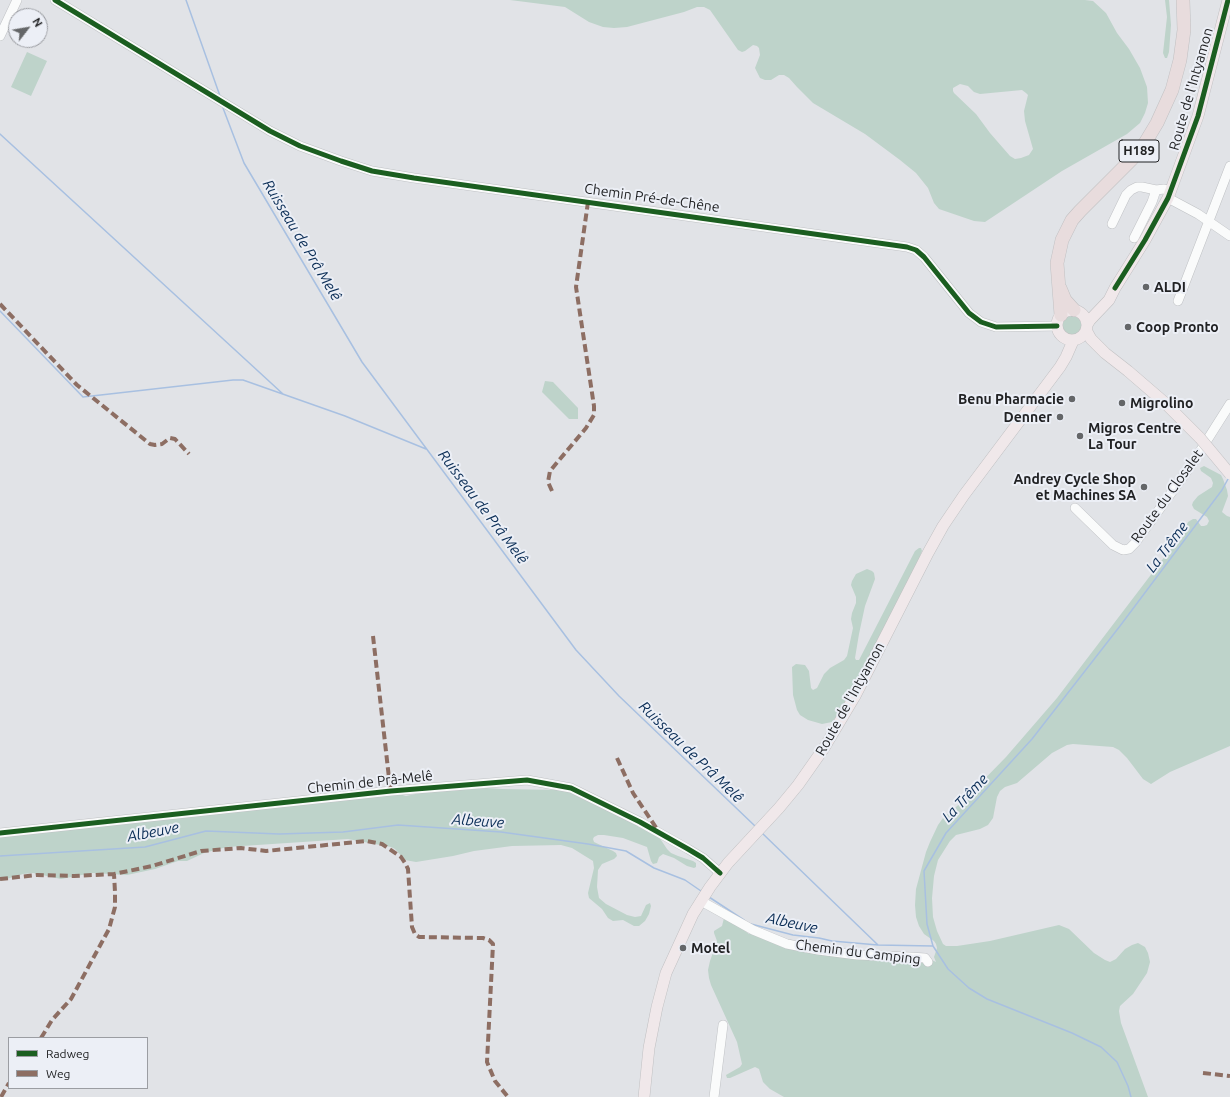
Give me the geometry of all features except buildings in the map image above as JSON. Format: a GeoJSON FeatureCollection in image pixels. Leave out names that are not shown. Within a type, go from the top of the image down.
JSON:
{"type":"FeatureCollection","features":[{"type":"Feature","properties":{"kind":"highway","name":"H189"},"geometry":{"type":"LineString","coordinates":[[1059,320],[1057,263],[1059,248],[1072,220],[1140,150],[1157,123],[1168,100],[1180,60],[1184,30],[1184,0]]}},
{"type":"Feature","properties":{"kind":"highway","name":"H189"},"geometry":{"type":"LineString","coordinates":[[1058,282],[1065,300],[1077,311]]}},
{"type":"Feature","properties":{"kind":"main road","name":"Route de l'Intyamon"},"geometry":{"type":"LineString","coordinates":[[1115,288],[1145,240],[1169,195],[1198,116],[1228,0]]}},
{"type":"Feature","properties":{"kind":"main road"},"geometry":{"type":"LineString","coordinates":[[1115,288],[1107,303],[1090,320],[1082,337],[1074,340],[1067,340],[1062,337],[1058,331],[1059,320],[1066,311],[1077,311],[1097,305],[1115,288]]}},
{"type":"Feature","properties":{"kind":"main road"},"geometry":{"type":"LineString","coordinates":[[1077,311],[1084,316],[1091,339],[1105,353],[1164,402],[1200,438],[1230,474]]}},
{"type":"Feature","properties":{"kind":"main road","name":"Route de l'Intyamon"},"geometry":{"type":"LineString","coordinates":[[1055,373],[1061,352],[1062,337]]}},
{"type":"Feature","properties":{"kind":"main road","name":"Route de l'Intyamon"},"geometry":{"type":"LineString","coordinates":[[644,1097],[649,1048],[657,1007],[666,973],[688,923],[720,873],[735,854],[759,830],[798,786],[834,734],[928,553],[956,507],[1066,358],[1074,340]]}},
{"type":"Feature","properties":{"kind":"main road"},"geometry":{"type":"LineString","coordinates":[[1074,340],[1094,350],[1105,353]]}},
{"type":"Feature","properties":{"kind":"street"},"geometry":{"type":"LineString","coordinates":[[0,36],[17,0]]}},
{"type":"Feature","properties":{"kind":"street","name":"Chemin Pré-de-Chêne"},"geometry":{"type":"LineString","coordinates":[[55,0],[270,131],[306,149],[354,166],[386,174],[456,185],[907,247],[916,250],[924,257],[965,309],[981,322],[996,327],[1059,320]]}},
{"type":"Feature","properties":{"kind":"street"},"geometry":{"type":"LineString","coordinates":[[1178,301],[1230,166]]}},
{"type":"Feature","properties":{"kind":"street"},"geometry":{"type":"LineString","coordinates":[[1112,224],[1126,195],[1131,190],[1137,187],[1156,190],[1164,189],[1169,195],[1230,236]]}},
{"type":"Feature","properties":{"kind":"street"},"geometry":{"type":"LineString","coordinates":[[1134,238],[1152,202],[1156,190]]}},
{"type":"Feature","properties":{"kind":"street","name":"Route du Closalet"},"geometry":{"type":"LineString","coordinates":[[1075,508],[1113,545],[1123,550],[1129,549],[1135,543],[1192,464],[1230,404]]}},
{"type":"Feature","properties":{"kind":"street","name":"Chemin de Prâ-Melê"},"geometry":{"type":"LineString","coordinates":[[0,833],[391,791],[527,780],[571,788],[640,822],[688,849],[703,858],[720,873]]}},
{"type":"Feature","properties":{"kind":"street","name":"Chemin du Camping"},"geometry":{"type":"LineString","coordinates":[[702,899],[753,930],[787,944],[857,955],[925,958],[928,962]]}},
{"type":"Feature","properties":{"kind":"street"},"geometry":{"type":"LineString","coordinates":[[714,1097],[723,1025]]}},
{"type":"Feature","properties":{"kind":"green space"},"geometry":{"type":"Polygon","coordinates":[[[510,0],[1093,1],[1106,13],[1140,68],[1147,87],[1148,103],[1140,123],[1127,134],[1062,171],[985,222],[974,221],[939,209],[934,203],[928,188],[916,173],[865,134],[813,103],[789,78],[784,75],[779,75],[771,80],[760,78],[755,68],[760,55],[759,48],[753,45],[742,52],[738,50],[710,10],[704,7],[697,7],[684,12],[627,27],[614,28],[603,27],[589,22],[565,7],[510,0]],[[960,84],[953,88],[953,91],[976,114],[1010,156],[1015,159],[1029,155],[1033,149],[1025,121],[1024,111],[1028,95],[1022,90],[980,94],[974,92],[968,86],[960,84]]]}},
{"type":"Feature","properties":{"kind":"green space"},"geometry":{"type":"Polygon","coordinates":[[[1165,0],[1169,0],[1171,25],[1169,52],[1167,58],[1165,58],[1163,53],[1167,17],[1165,0]]]}},
{"type":"Feature","properties":{"kind":"green space"},"geometry":{"type":"Polygon","coordinates":[[[27,52],[47,61],[31,96],[11,87],[27,52]]]}},
{"type":"Feature","properties":{"kind":"green space"},"geometry":{"type":"Polygon","coordinates":[[[1072,316],[1079,319],[1082,326],[1079,333],[1072,336],[1065,333],[1062,326],[1065,319],[1072,316]]]}},
{"type":"Feature","properties":{"kind":"green space"},"geometry":{"type":"Polygon","coordinates":[[[545,381],[553,382],[578,408],[578,419],[569,419],[542,392],[545,381]]]}},
{"type":"Feature","properties":{"kind":"green space"},"geometry":{"type":"Polygon","coordinates":[[[1204,466],[1221,475],[1228,496],[1222,512],[1230,517],[1230,746],[1170,772],[1151,784],[1143,779],[1119,750],[1113,747],[1073,744],[1067,745],[1052,753],[1017,783],[1005,787],[1000,791],[997,797],[993,818],[988,825],[980,829],[956,835],[950,841],[938,860],[934,876],[932,898],[933,917],[937,931],[943,944],[946,946],[957,946],[990,941],[1059,925],[1069,929],[1094,953],[1110,962],[1116,959],[1125,949],[1132,945],[1138,943],[1145,947],[1150,962],[1147,973],[1133,994],[1120,1006],[1119,1011],[1121,1023],[1148,1097],[784,1097],[770,1089],[763,1082],[759,1069],[755,1067],[727,1078],[726,1075],[740,1067],[742,1064],[737,1042],[711,985],[708,970],[717,941],[714,931],[722,926],[724,918],[737,924],[749,934],[756,930],[795,943],[930,959],[936,962],[934,957],[937,948],[936,944],[924,934],[919,926],[916,917],[915,905],[916,889],[926,852],[938,825],[943,818],[963,801],[1006,757],[1057,698],[1169,551],[1185,529],[1188,522],[1196,519],[1201,526],[1207,525],[1209,521],[1207,517],[1194,509],[1192,505],[1198,496],[1212,487],[1213,483],[1211,478],[1201,471],[1200,468],[1204,466]]]}},
{"type":"Feature","properties":{"kind":"green space"},"geometry":{"type":"Polygon","coordinates":[[[921,548],[922,551],[919,559],[856,687],[840,712],[832,722],[822,724],[808,720],[800,715],[793,695],[792,667],[796,664],[805,665],[809,671],[811,688],[813,690],[817,688],[824,674],[830,668],[844,660],[847,656],[853,628],[851,619],[852,613],[856,603],[856,597],[851,585],[856,574],[867,569],[874,573],[875,579],[865,606],[859,634],[855,658],[856,660],[859,660],[915,551],[921,548]]]}},
{"type":"Feature","properties":{"kind":"green space"},"geometry":{"type":"Polygon","coordinates":[[[487,788],[559,790],[572,792],[659,837],[671,853],[693,861],[696,863],[696,867],[694,868],[687,866],[674,858],[663,854],[659,857],[657,863],[653,864],[647,847],[623,838],[604,835],[594,837],[594,842],[613,851],[617,856],[614,859],[602,864],[598,870],[597,887],[599,898],[606,904],[627,915],[635,917],[641,916],[646,905],[650,903],[651,906],[649,914],[645,921],[639,926],[634,926],[623,920],[613,921],[608,918],[602,909],[589,898],[588,893],[594,868],[593,861],[572,848],[561,845],[512,846],[474,851],[416,862],[405,860],[395,849],[391,847],[348,839],[227,847],[204,853],[187,861],[178,861],[155,869],[127,875],[92,873],[61,879],[33,873],[23,874],[0,881],[0,836],[396,793],[406,796],[420,793],[487,788]]]}},
{"type":"Feature","properties":{"kind":"waterway","name":"Ruisseau de Prâ Melê"},"geometry":{"type":"LineString","coordinates":[[186,0],[220,96]]}},
{"type":"Feature","properties":{"kind":"waterway","name":"Ruisseau de Prâ Melê"},"geometry":{"type":"LineString","coordinates":[[223,108],[244,163],[362,362],[576,650],[619,696],[755,826]]}},
{"type":"Feature","properties":{"kind":"waterway"},"geometry":{"type":"LineString","coordinates":[[0,134],[283,394]]}},
{"type":"Feature","properties":{"kind":"waterway"},"geometry":{"type":"LineString","coordinates":[[0,311],[83,397],[243,380],[345,416],[426,449]]}},
{"type":"Feature","properties":{"kind":"waterway","name":"La Trême"},"geometry":{"type":"LineString","coordinates":[[1131,1097],[1128,1086],[1117,1062],[1101,1047],[1072,1033],[987,999],[969,988],[948,969],[933,946],[927,924],[924,871],[946,833],[1032,739],[1120,626],[1222,490],[1228,479]]}},
{"type":"Feature","properties":{"kind":"waterway","name":"Albeuve"},"geometry":{"type":"LineString","coordinates":[[0,856],[145,847],[206,831],[279,834],[343,832],[398,825],[501,832],[588,844],[626,851],[654,868],[685,880],[701,891]]}},
{"type":"Feature","properties":{"kind":"waterway","name":"Ruisseau de Prâ Melê"},"geometry":{"type":"LineString","coordinates":[[762,833],[878,945]]}},
{"type":"Feature","properties":{"kind":"waterway","name":"Albeuve"},"geometry":{"type":"LineString","coordinates":[[709,897],[744,920]]}},
{"type":"Feature","properties":{"kind":"waterway","name":"Albeuve"},"geometry":{"type":"LineString","coordinates":[[751,924],[793,935],[832,941],[878,945],[933,946]]}},
{"type":"Feature","properties":{"kind":"marked path"},"geometry":{"type":"LineString","coordinates":[[552,491],[548,482],[550,471],[586,428],[594,415],[594,406],[576,287],[588,202]]}},
{"type":"Feature","properties":{"kind":"marked path"},"geometry":{"type":"LineString","coordinates":[[0,304],[77,385],[150,444],[162,444],[170,438],[175,439],[189,454]]}},
{"type":"Feature","properties":{"kind":"marked path"},"geometry":{"type":"LineString","coordinates":[[373,636],[391,791]]}},
{"type":"Feature","properties":{"kind":"marked path"},"geometry":{"type":"LineString","coordinates":[[617,758],[633,793],[657,829]]}},
{"type":"Feature","properties":{"kind":"marked path"},"geometry":{"type":"LineString","coordinates":[[0,879],[37,875],[74,876],[114,874],[152,866],[201,851],[241,848],[266,851],[367,841],[382,844],[401,857],[408,869],[412,927],[415,934],[419,937],[483,938],[489,940],[493,944],[487,1062],[495,1081],[508,1097]]}},
{"type":"Feature","properties":{"kind":"marked path"},"geometry":{"type":"LineString","coordinates":[[42,1037],[52,1020],[71,999],[109,929],[115,907],[114,874]]}},
{"type":"Feature","properties":{"kind":"marked path"},"geometry":{"type":"LineString","coordinates":[[1203,1073],[1230,1076]]}},
{"type":"Feature","properties":{"kind":"marked path"},"geometry":{"type":"LineString","coordinates":[[1,1097],[8,1085]]}},
{"type":"Feature","properties":{"kind":"cycle path"},"geometry":{"type":"LineString","coordinates":[[55,0],[270,131],[300,146],[341,161],[372,171],[414,178],[907,247],[916,250],[924,257],[969,313],[981,322],[996,327],[1057,326]]}},
{"type":"Feature","properties":{"kind":"cycle path"},"geometry":{"type":"LineString","coordinates":[[1115,288],[1145,240],[1168,198],[1198,116],[1228,0]]}},
{"type":"Feature","properties":{"kind":"cycle path"},"geometry":{"type":"LineString","coordinates":[[0,833],[391,791],[527,780],[571,788],[640,822],[688,849],[703,858],[720,873]]}},
{"type":"Feature","properties":{"kind":"place","name":"ALDI"},"geometry":{"type":"Point","coordinates":[1146,287]}},
{"type":"Feature","properties":{"kind":"place","name":"Coop Pronto"},"geometry":{"type":"Point","coordinates":[1128,327]}},
{"type":"Feature","properties":{"kind":"place","name":"Benu Pharmacie"},"geometry":{"type":"Point","coordinates":[1072,399]}},
{"type":"Feature","properties":{"kind":"place","name":"Migrolino"},"geometry":{"type":"Point","coordinates":[1122,403]}},
{"type":"Feature","properties":{"kind":"place","name":"Denner"},"geometry":{"type":"Point","coordinates":[1060,417]}},
{"type":"Feature","properties":{"kind":"place","name":"Migros Centre La Tour"},"geometry":{"type":"Point","coordinates":[1080,436]}},
{"type":"Feature","properties":{"kind":"place","name":"Andrey Cycle Shop et Machines SA"},"geometry":{"type":"Point","coordinates":[1144,487]}},
{"type":"Feature","properties":{"kind":"place","name":"Motel"},"geometry":{"type":"Point","coordinates":[683,948]}}]}
